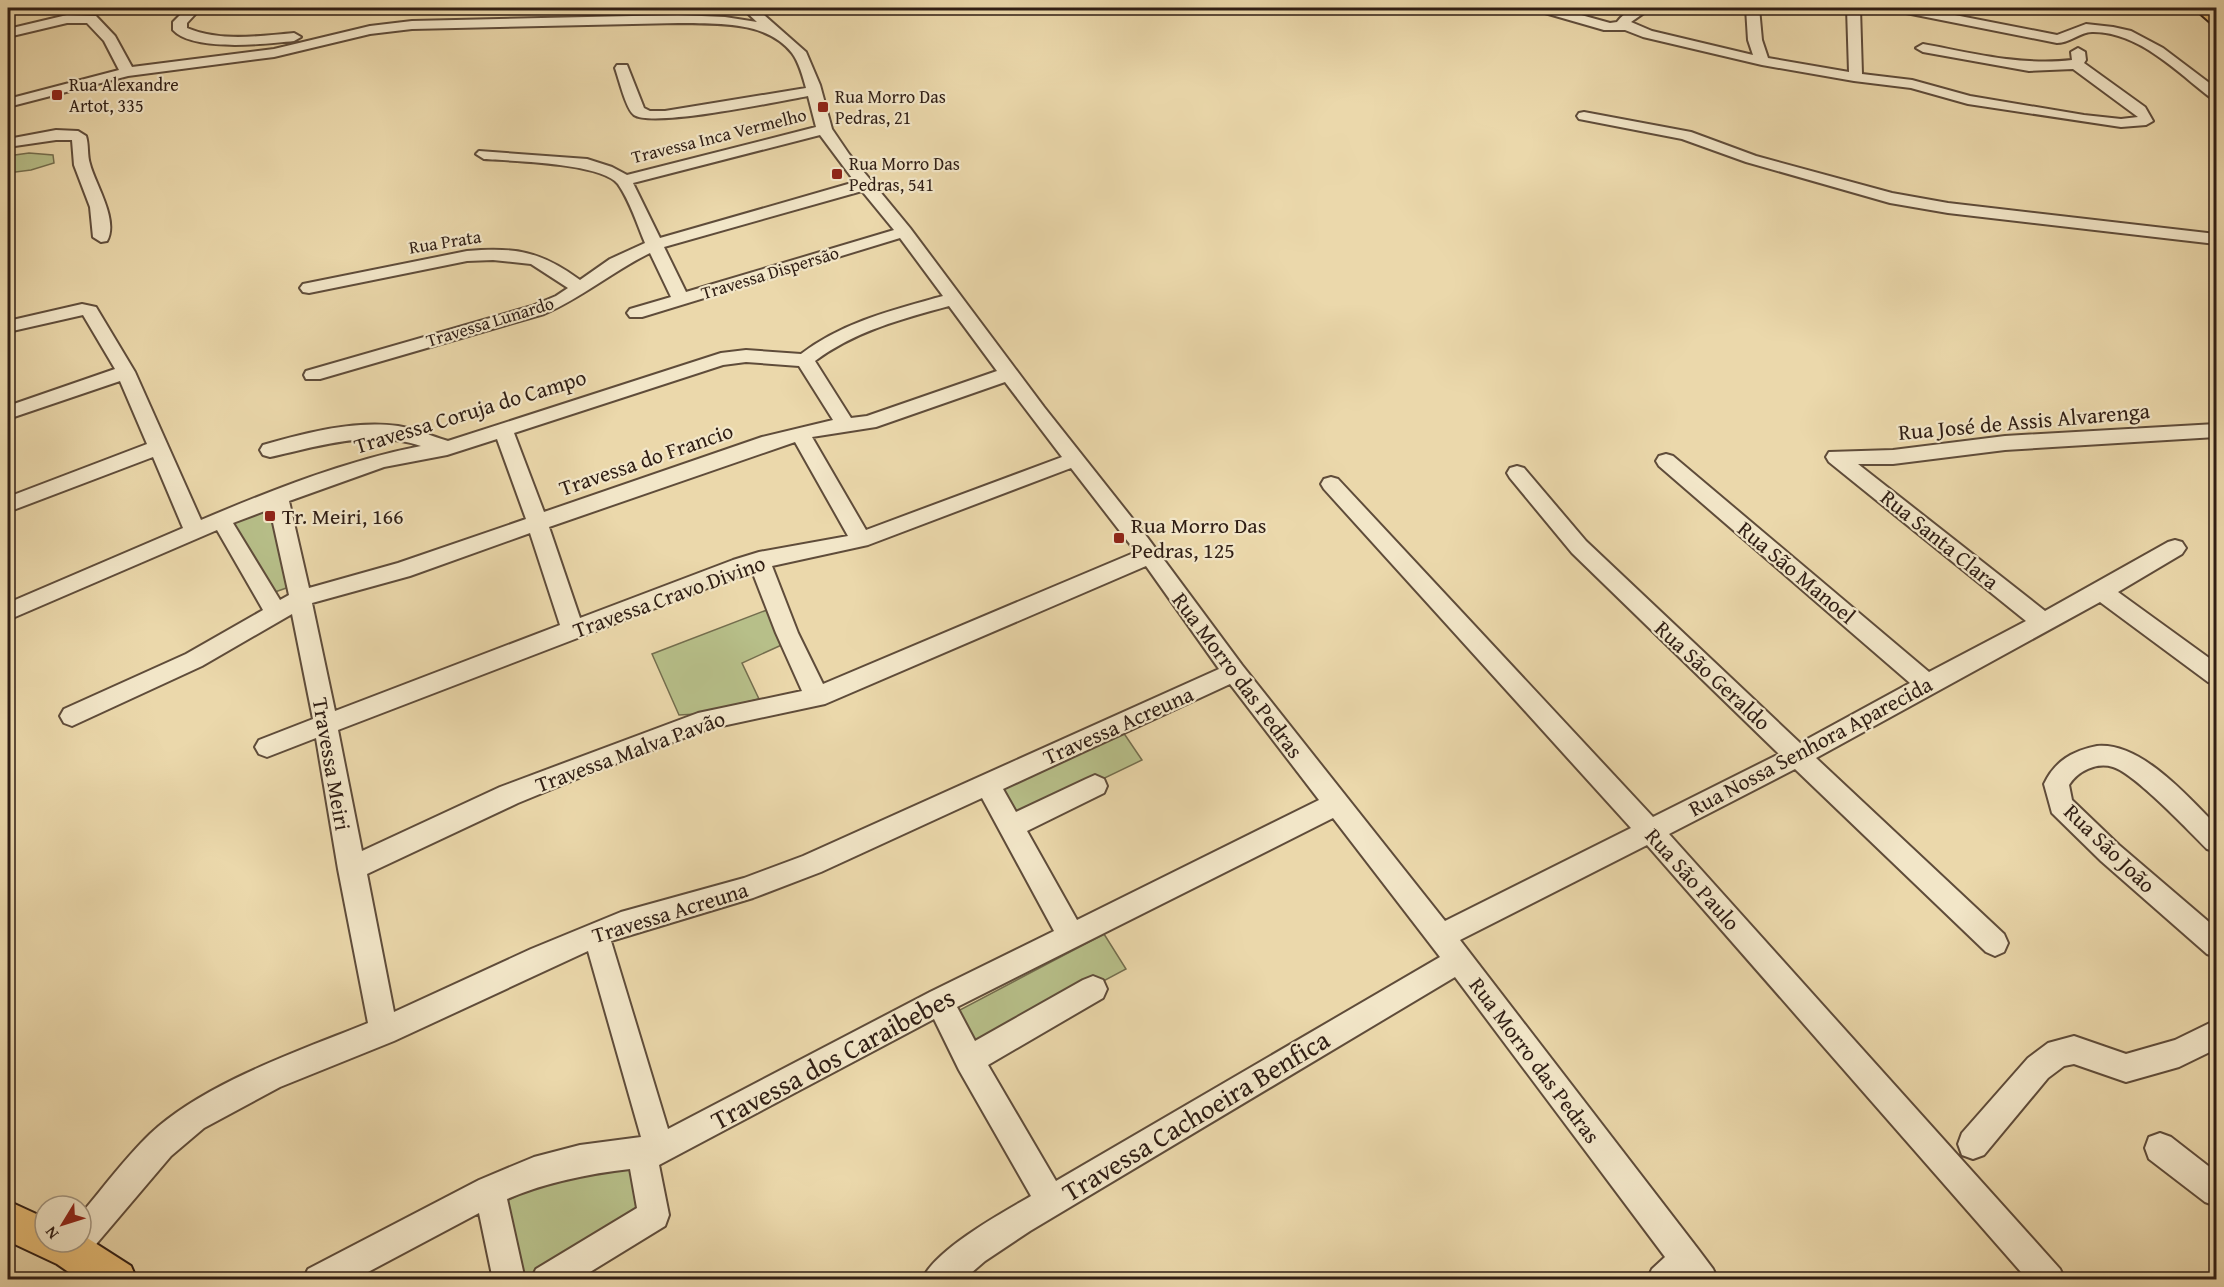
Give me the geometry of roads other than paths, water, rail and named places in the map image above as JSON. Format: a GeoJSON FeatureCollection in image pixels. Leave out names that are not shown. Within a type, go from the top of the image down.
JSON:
{"type":"FeatureCollection","features":[{"type":"Feature","properties":{"kind":"main road"},"geometry":{"type":"LineString","coordinates":[[2202,8],[2217,18]]}},
{"type":"Feature","properties":{"kind":"main road"},"geometry":{"type":"LineString","coordinates":[[8,1221],[33,1230]]}},
{"type":"Feature","properties":{"kind":"main road"},"geometry":{"type":"LineString","coordinates":[[82,1254],[117,1280]]}},
{"type":"Feature","properties":{"kind":"street"},"geometry":{"type":"LineString","coordinates":[[194,8],[180,22],[180,30],[192,36],[210,39],[279,38],[439,22],[678,19],[719,20],[753,24],[772,30]]}},
{"type":"Feature","properties":{"kind":"street","name":"Rua Morro das Pedras"},"geometry":{"type":"LineString","coordinates":[[749,8],[799,52],[825,129],[864,185],[904,232],[1008,374],[1076,459],[1234,672],[1459,960],[1695,1270]]}},
{"type":"Feature","properties":{"kind":"street"},"geometry":{"type":"LineString","coordinates":[[1543,8],[1609,27],[1626,26],[1648,34],[1762,61],[1854,77],[1912,84],[1968,100],[2084,119],[2121,123],[2146,121],[2140,111],[2076,64],[2029,67],[1923,48]]}},
{"type":"Feature","properties":{"kind":"street"},"geometry":{"type":"LineString","coordinates":[[1626,26],[1623,23],[1626,18],[1645,8]]}},
{"type":"Feature","properties":{"kind":"street"},"geometry":{"type":"LineString","coordinates":[[1753,8],[1755,40],[1762,61]]}},
{"type":"Feature","properties":{"kind":"street"},"geometry":{"type":"LineString","coordinates":[[1854,8],[1856,70],[1854,77]]}},
{"type":"Feature","properties":{"kind":"street"},"geometry":{"type":"LineString","coordinates":[[1901,8],[2046,37],[2068,39],[2083,29],[2108,30],[2135,38],[2152,47],[2217,94]]}},
{"type":"Feature","properties":{"kind":"street"},"geometry":{"type":"LineString","coordinates":[[8,33],[67,19],[91,19],[110,39],[127,72]]}},
{"type":"Feature","properties":{"kind":"street"},"geometry":{"type":"LineString","coordinates":[[8,103],[127,72],[274,53],[370,30]]}},
{"type":"Feature","properties":{"kind":"street"},"geometry":{"type":"LineString","coordinates":[[2068,39],[2080,55],[2076,64]]}},
{"type":"Feature","properties":{"kind":"street"},"geometry":{"type":"LineString","coordinates":[[622,68],[637,110],[641,114],[650,116],[665,116],[813,91]]}},
{"type":"Feature","properties":{"kind":"street"},"geometry":{"type":"LineString","coordinates":[[1584,116],[1686,135],[1750,159],[1890,198],[1948,208],[2217,239]]}},
{"type":"Feature","properties":{"kind":"street","name":"Travessa Inca Vermelho"},"geometry":{"type":"LineString","coordinates":[[624,181],[825,129]]}},
{"type":"Feature","properties":{"kind":"street"},"geometry":{"type":"LineString","coordinates":[[8,143],[57,135],[78,136],[82,164],[99,201],[102,215],[100,237]]}},
{"type":"Feature","properties":{"kind":"street","name":"Travessa Inca Vermelho"},"geometry":{"type":"LineString","coordinates":[[484,153],[603,168],[624,181],[681,299]]}},
{"type":"Feature","properties":{"kind":"street","name":"Travessa Lunardo"},"geometry":{"type":"LineString","coordinates":[[313,375],[538,310],[562,300],[616,263],[654,245],[864,185]]}},
{"type":"Feature","properties":{"kind":"street","name":"Travessa Dispersão"},"geometry":{"type":"LineString","coordinates":[[636,313],[904,232]]}},
{"type":"Feature","properties":{"kind":"street","name":"Rua Prata"},"geometry":{"type":"LineString","coordinates":[[309,288],[467,256],[492,254],[517,255],[539,261],[580,288]]}},
{"type":"Feature","properties":{"kind":"street"},"geometry":{"type":"LineString","coordinates":[[846,425],[805,360],[824,345],[876,323],[953,299]]}},
{"type":"Feature","properties":{"kind":"street"},"geometry":{"type":"LineString","coordinates":[[8,326],[87,310],[126,372],[195,531]]}},
{"type":"Feature","properties":{"kind":"street","name":"Travessa Coruja do Campo"},"geometry":{"type":"LineString","coordinates":[[8,612],[221,520],[382,461],[447,448],[721,359],[746,356],[805,360]]}},
{"type":"Feature","properties":{"kind":"street"},"geometry":{"type":"LineString","coordinates":[[8,413],[126,372]]}},
{"type":"Feature","properties":{"kind":"street","name":"Travessa do Francio"},"geometry":{"type":"LineString","coordinates":[[72,716],[194,660],[301,598],[342,585],[384,576],[800,433],[869,422],[1008,374]]}},
{"type":"Feature","properties":{"kind":"street"},"geometry":{"type":"LineString","coordinates":[[503,430],[537,522],[573,631]]}},
{"type":"Feature","properties":{"kind":"street","name":"Rua José de Assis Alvarenga"},"geometry":{"type":"LineString","coordinates":[[1836,457],[1893,457],[2005,442],[2217,430]]}},
{"type":"Feature","properties":{"kind":"street"},"geometry":{"type":"LineString","coordinates":[[270,450],[377,432],[397,432],[447,448]]}},
{"type":"Feature","properties":{"kind":"street"},"geometry":{"type":"LineString","coordinates":[[800,433],[861,540]]}},
{"type":"Feature","properties":{"kind":"street"},"geometry":{"type":"LineString","coordinates":[[8,505],[159,447]]}},
{"type":"Feature","properties":{"kind":"street","name":"Rua Santa Clara"},"geometry":{"type":"LineString","coordinates":[[1836,457],[2043,621]]}},
{"type":"Feature","properties":{"kind":"street","name":"Travessa Cravo Divino"},"geometry":{"type":"LineString","coordinates":[[267,747],[573,631],[681,587],[759,560],[837,548],[1076,459]]}},
{"type":"Feature","properties":{"kind":"street","name":"Rua São Manoel"},"geometry":{"type":"LineString","coordinates":[[1666,461],[1927,684]]}},
{"type":"Feature","properties":{"kind":"street","name":"Rua São Geraldo"},"geometry":{"type":"LineString","coordinates":[[1516,473],[1579,547],[1995,943]]}},
{"type":"Feature","properties":{"kind":"street","name":"Rua São Paulo"},"geometry":{"type":"LineString","coordinates":[[1330,484],[1650,831],[2049,1280]]}},
{"type":"Feature","properties":{"kind":"street","name":"Travessa Meiri"},"geometry":{"type":"LineString","coordinates":[[278,498],[301,598],[351,869],[384,1031]]}},
{"type":"Feature","properties":{"kind":"street"},"geometry":{"type":"LineString","coordinates":[[221,520],[275,611]]}},
{"type":"Feature","properties":{"kind":"street","name":"Rua Nossa Senhora Aparecida"},"geometry":{"type":"LineString","coordinates":[[1440,937],[1799,756],[1927,684],[2101,591],[2175,548]]}},
{"type":"Feature","properties":{"kind":"street","name":"Travessa Malva Pavão"},"geometry":{"type":"LineString","coordinates":[[351,869],[509,795],[698,723],[817,697],[1148,556]]}},
{"type":"Feature","properties":{"kind":"street"},"geometry":{"type":"LineString","coordinates":[[759,560],[787,633],[817,697]]}},
{"type":"Feature","properties":{"kind":"street"},"geometry":{"type":"LineString","coordinates":[[2101,591],[2217,675]]}},
{"type":"Feature","properties":{"kind":"street","name":"Travessa Acreuna"},"geometry":{"type":"LineString","coordinates":[[93,1214],[160,1145],[194,1118],[271,1077],[384,1031],[621,924],[744,890],[783,875],[1234,672]]}},
{"type":"Feature","properties":{"kind":"street","name":"Rua São João"},"geometry":{"type":"LineString","coordinates":[[2217,841],[2142,773],[2127,761],[2115,756],[2091,757],[2067,769],[2056,784],[2061,805],[2110,853],[2217,945]]}},
{"type":"Feature","properties":{"kind":"street"},"geometry":{"type":"LineString","coordinates":[[987,784],[1071,935]]}},
{"type":"Feature","properties":{"kind":"street"},"geometry":{"type":"LineString","coordinates":[[1011,827],[1095,786]]}},
{"type":"Feature","properties":{"kind":"street","name":"Travessa dos Caraibebes"},"geometry":{"type":"LineString","coordinates":[[319,1280],[490,1191],[534,1172],[619,1153],[651,1152],[940,1001],[1336,804]]}},
{"type":"Feature","properties":{"kind":"street"},"geometry":{"type":"LineString","coordinates":[[547,1280],[654,1215],[651,1152],[596,934]]}},
{"type":"Feature","properties":{"kind":"street","name":"Travessa Cachoeira Benfica"},"geometry":{"type":"LineString","coordinates":[[938,1280],[974,1250],[1052,1201],[1459,960]]}},
{"type":"Feature","properties":{"kind":"street"},"geometry":{"type":"LineString","coordinates":[[969,1060],[1093,989]]}},
{"type":"Feature","properties":{"kind":"street"},"geometry":{"type":"LineString","coordinates":[[940,1001],[969,1060],[1052,1201]]}},
{"type":"Feature","properties":{"kind":"street"},"geometry":{"type":"LineString","coordinates":[[1973,1144],[2038,1068],[2058,1053],[2074,1050],[2126,1068],[2180,1053],[2217,1034]]}},
{"type":"Feature","properties":{"kind":"street"},"geometry":{"type":"LineString","coordinates":[[2160,1148],[2217,1191]]}},
{"type":"Feature","properties":{"kind":"street"},"geometry":{"type":"LineString","coordinates":[[490,1191],[509,1280]]}},
{"type":"Feature","properties":{"kind":"street"},"geometry":{"type":"LineString","coordinates":[[1663,1280],[1695,1270]]}},
{"type":"Feature","properties":{"kind":"place","name":"Rua Alexandre Artot, 335"},"geometry":{"type":"Point","coordinates":[57,95]}},
{"type":"Feature","properties":{"kind":"place","name":"Rua Morro Das Pedras, 21"},"geometry":{"type":"Point","coordinates":[823,107]}},
{"type":"Feature","properties":{"kind":"place","name":"Rua Morro Das Pedras, 541"},"geometry":{"type":"Point","coordinates":[837,174]}},
{"type":"Feature","properties":{"kind":"place","name":"Tr. Meiri, 166"},"geometry":{"type":"Point","coordinates":[270,516]}},
{"type":"Feature","properties":{"kind":"place","name":"Rua Morro Das Pedras, 125"},"geometry":{"type":"Point","coordinates":[1119,538]}}]}
